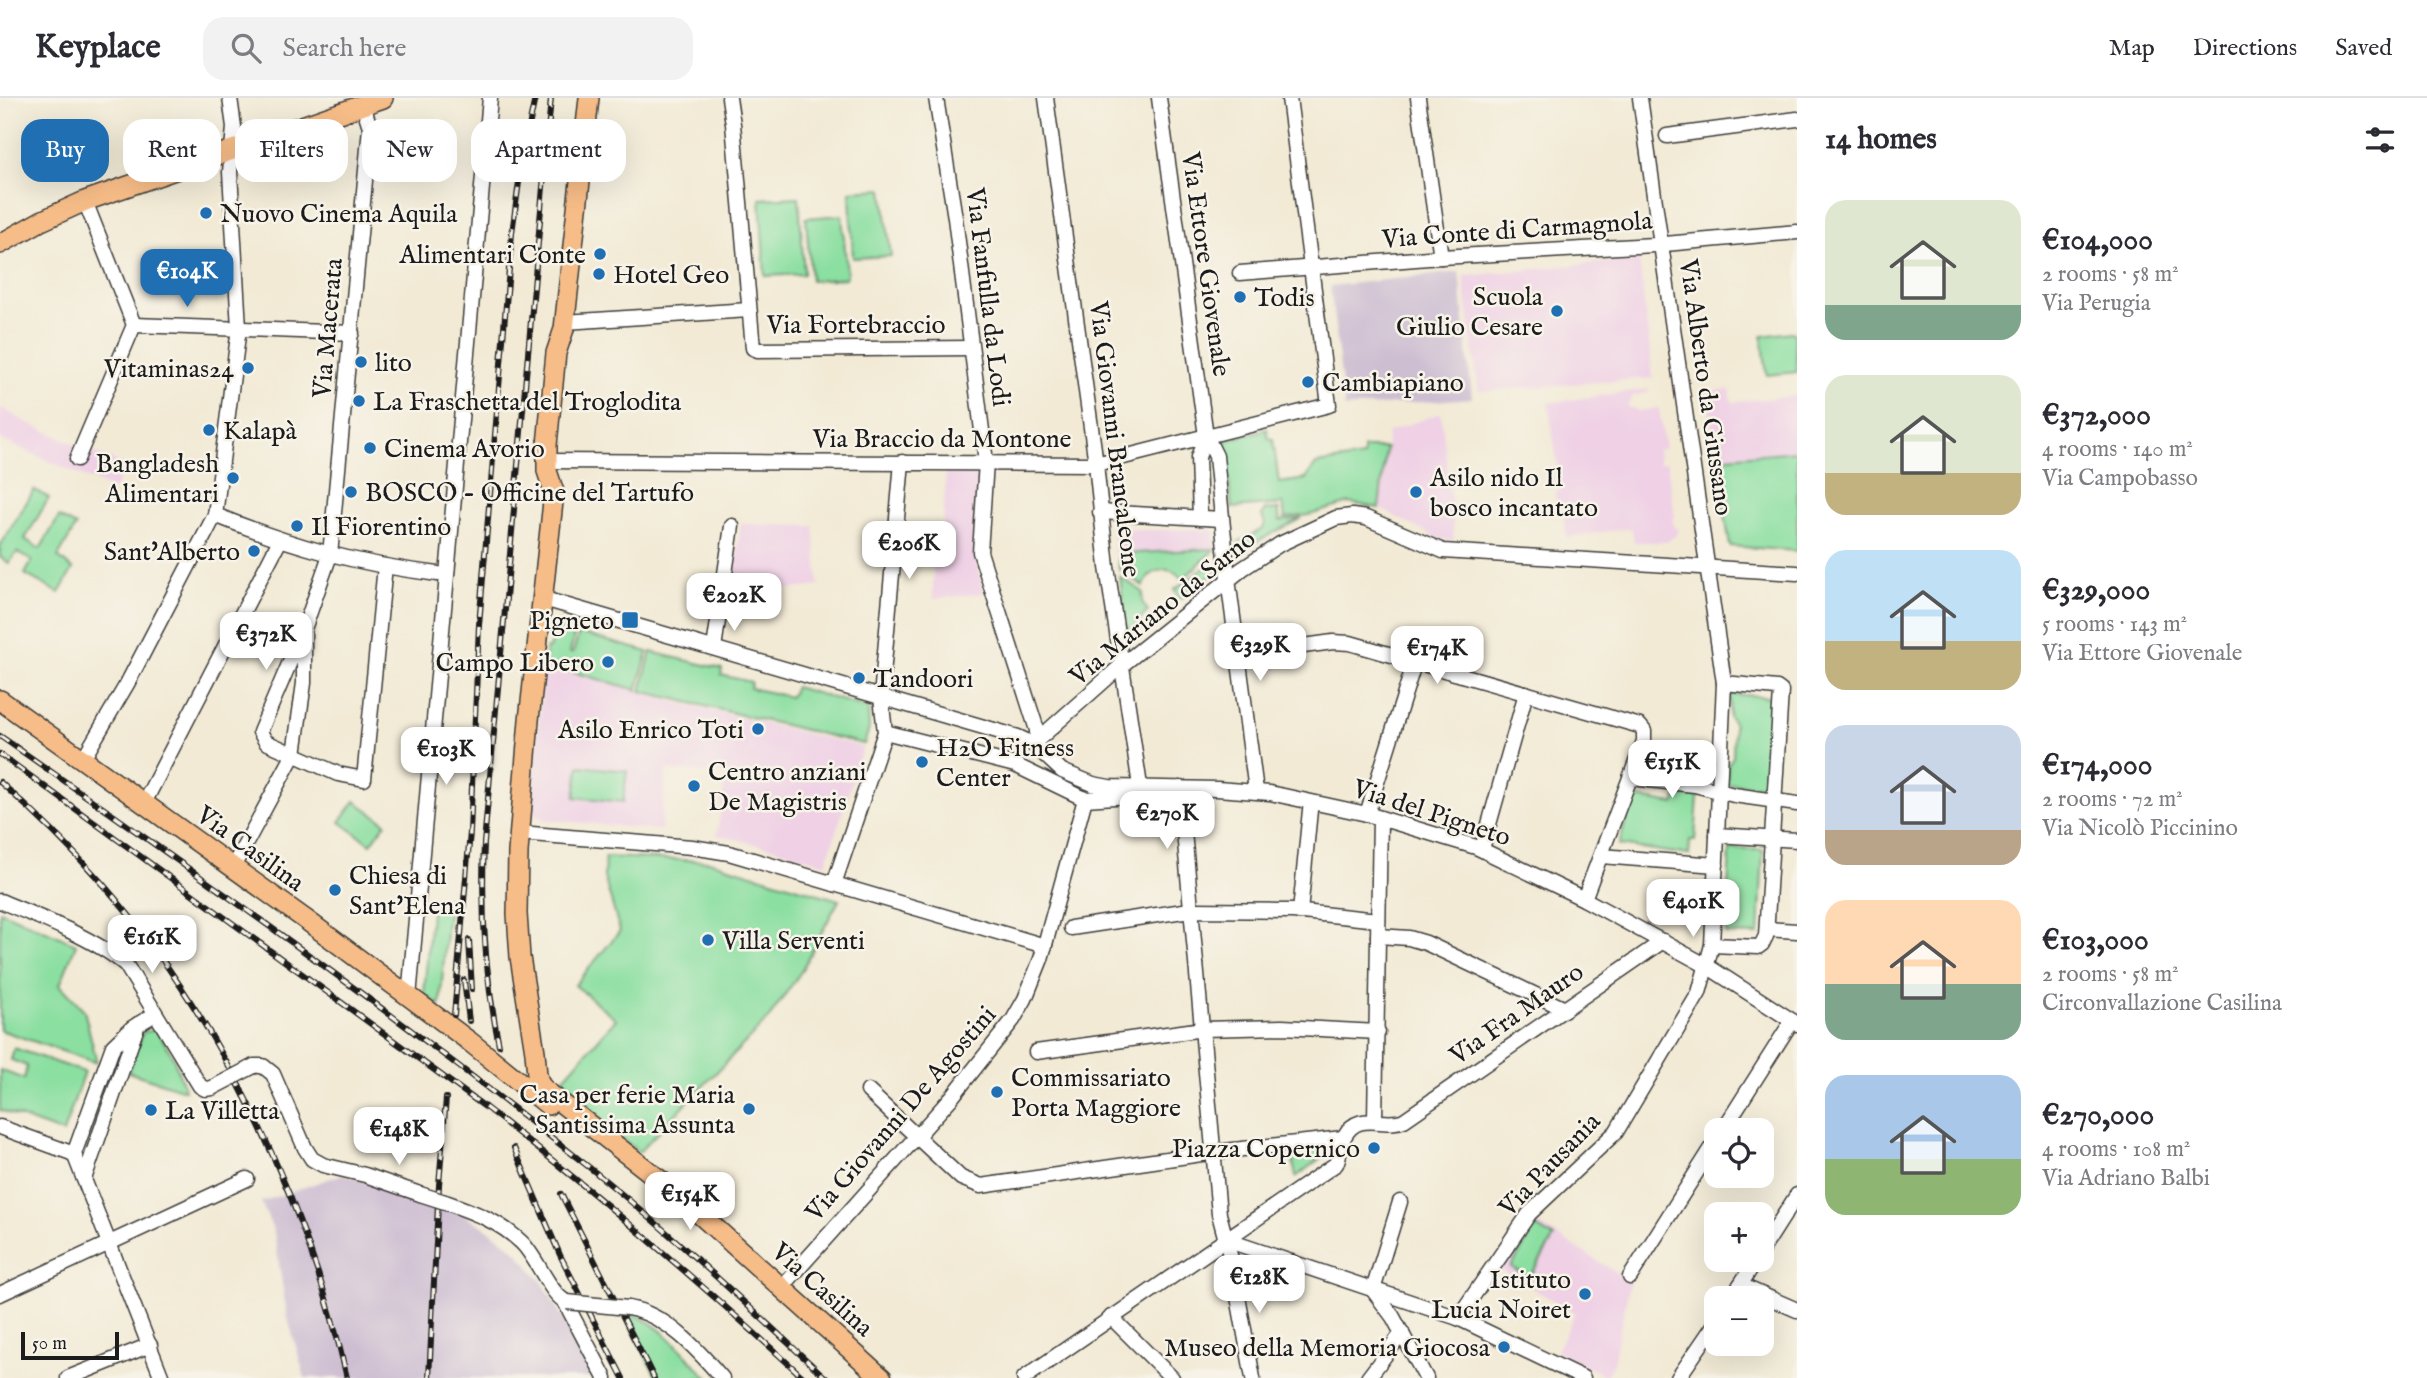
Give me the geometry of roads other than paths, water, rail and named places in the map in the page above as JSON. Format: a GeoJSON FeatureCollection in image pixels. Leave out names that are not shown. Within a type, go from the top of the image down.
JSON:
{"type":"FeatureCollection","features":[{"type":"Feature","properties":{"kind":"main road"},"geometry":{"type":"LineString","coordinates":[[0,244],[41,220],[85,201],[383,98]]}},
{"type":"Feature","properties":{"kind":"main road"},"geometry":{"type":"LineString","coordinates":[[536,1069],[518,936],[519,833],[554,492],[546,461],[555,356],[565,322],[589,98]]}},
{"type":"Feature","properties":{"kind":"main road","name":"Via Casilina"},"geometry":{"type":"LineString","coordinates":[[0,700],[469,1041],[665,1197],[864,1378]]}},
{"type":"Feature","properties":{"kind":"main road","name":"Via Casilina"},"geometry":{"type":"LineString","coordinates":[[536,1069],[539,1082],[546,1091],[674,1191],[883,1378]]}},
{"type":"Feature","properties":{"kind":"street"},"geometry":{"type":"LineString","coordinates":[[83,759],[127,684],[215,515],[239,328],[230,172],[233,127],[230,98]]}},
{"type":"Feature","properties":{"kind":"street"},"geometry":{"type":"LineString","coordinates":[[409,996],[490,98]]}},
{"type":"Feature","properties":{"kind":"street"},"geometry":{"type":"LineString","coordinates":[[729,98],[750,310]]}},
{"type":"Feature","properties":{"kind":"street","name":"Via Fanfulla da Lodi"},"geometry":{"type":"LineString","coordinates":[[936,98],[955,218],[986,462],[980,552],[1037,730],[1033,744]]}},
{"type":"Feature","properties":{"kind":"street","name":"Via Giovanni Brancaleone"},"geometry":{"type":"LineString","coordinates":[[1046,98],[1096,464],[1100,512],[1140,786]]}},
{"type":"Feature","properties":{"kind":"street","name":"Via Ettore Giovenale"},"geometry":{"type":"LineString","coordinates":[[1159,98],[1206,436],[1216,456],[1228,579],[1256,791]]}},
{"type":"Feature","properties":{"kind":"street"},"geometry":{"type":"LineString","coordinates":[[1289,98],[1310,269]]}},
{"type":"Feature","properties":{"kind":"street"},"geometry":{"type":"LineString","coordinates":[[1418,98],[1441,257]]}},
{"type":"Feature","properties":{"kind":"street","name":"Via Alberto da Giussano"},"geometry":{"type":"LineString","coordinates":[[1640,98],[1724,683],[1717,835]]}},
{"type":"Feature","properties":{"kind":"street","name":"Via Macerata"},"geometry":{"type":"LineString","coordinates":[[294,754],[266,742],[260,733],[304,629],[330,555],[370,127],[363,105]]}},
{"type":"Feature","properties":{"kind":"street"},"geometry":{"type":"LineString","coordinates":[[1667,136],[1797,119]]}},
{"type":"Feature","properties":{"kind":"street"},"geometry":{"type":"LineString","coordinates":[[77,459],[134,325],[85,201]]}},
{"type":"Feature","properties":{"kind":"street","name":"Via Conte di Carmagnola"},"geometry":{"type":"LineString","coordinates":[[1240,272],[1662,244],[1797,232]]}},
{"type":"Feature","properties":{"kind":"street","name":"Via Braccio da Montone"},"geometry":{"type":"LineString","coordinates":[[546,461],[1096,464],[1329,405],[1310,269]]}},
{"type":"Feature","properties":{"kind":"street","name":"Via Fortebraccio"},"geometry":{"type":"LineString","coordinates":[[565,322],[750,310],[752,345],[756,350],[971,348]]}},
{"type":"Feature","properties":{"kind":"street"},"geometry":{"type":"LineString","coordinates":[[134,325],[352,333]]}},
{"type":"Feature","properties":{"kind":"street","name":"Via Ettore Giovenale"},"geometry":{"type":"LineString","coordinates":[[1200,519],[1198,457],[1206,436]]}},
{"type":"Feature","properties":{"kind":"street"},"geometry":{"type":"LineString","coordinates":[[834,884],[885,732],[881,697],[902,462]]}},
{"type":"Feature","properties":{"kind":"street"},"geometry":{"type":"LineString","coordinates":[[1100,512],[1222,519]]}},
{"type":"Feature","properties":{"kind":"street"},"geometry":{"type":"LineString","coordinates":[[215,515],[280,540],[330,555],[438,574]]}},
{"type":"Feature","properties":{"kind":"street","name":"Via Mariano da Sarno"},"geometry":{"type":"LineString","coordinates":[[1033,744],[1122,665],[1228,579],[1280,544],[1331,520],[1346,516],[1366,518],[1438,549],[1708,566]]}},
{"type":"Feature","properties":{"kind":"street"},"geometry":{"type":"LineString","coordinates":[[714,648],[732,526]]}},
{"type":"Feature","properties":{"kind":"street"},"geometry":{"type":"LineString","coordinates":[[144,803],[280,540]]}},
{"type":"Feature","properties":{"kind":"street"},"geometry":{"type":"LineString","coordinates":[[294,754],[338,775],[364,779],[385,566]]}},
{"type":"Feature","properties":{"kind":"street"},"geometry":{"type":"LineString","coordinates":[[1708,566],[1797,573]]}},
{"type":"Feature","properties":{"kind":"street","name":"Via del Pigneto"},"geometry":{"type":"LineString","coordinates":[[544,599],[1018,737],[1033,744],[1062,771],[1084,782],[1105,786],[1256,791],[1373,816],[1482,849],[1584,899],[1707,966],[1795,1022]]}},
{"type":"Feature","properties":{"kind":"street"},"geometry":{"type":"LineString","coordinates":[[233,867],[294,754],[304,683],[304,629]]}},
{"type":"Feature","properties":{"kind":"street"},"geometry":{"type":"LineString","coordinates":[[1238,655],[1342,642],[1635,723],[1643,728],[1644,741],[1584,899]]}},
{"type":"Feature","properties":{"kind":"street"},"geometry":{"type":"LineString","coordinates":[[1024,1378],[1336,1164],[1343,1138],[1355,1126],[1375,1120],[1378,919],[1373,816],[1415,661]]}},
{"type":"Feature","properties":{"kind":"street"},"geometry":{"type":"LineString","coordinates":[[1712,945],[1758,947],[1765,940],[1768,929],[1781,691],[1777,688],[1724,683]]}},
{"type":"Feature","properties":{"kind":"street"},"geometry":{"type":"LineString","coordinates":[[1482,849],[1526,693]]}},
{"type":"Feature","properties":{"kind":"street","name":"Via del Pigneto"},"geometry":{"type":"LineString","coordinates":[[885,732],[1015,765],[1085,799],[1171,793],[1180,788]]}},
{"type":"Feature","properties":{"kind":"street"},"geometry":{"type":"LineString","coordinates":[[1631,778],[1695,785],[1797,804]]}},
{"type":"Feature","properties":{"kind":"street"},"geometry":{"type":"LineString","coordinates":[[1180,788],[1219,1214],[1231,1259],[1253,1378]]}},
{"type":"Feature","properties":{"kind":"street","name":"Via Giovanni De Agostini"},"geometry":{"type":"LineString","coordinates":[[782,1287],[953,1097],[1013,1020],[1036,974],[1085,799]]}},
{"type":"Feature","properties":{"kind":"street"},"geometry":{"type":"LineString","coordinates":[[1300,912],[1310,810]]}},
{"type":"Feature","properties":{"kind":"street"},"geometry":{"type":"LineString","coordinates":[[519,833],[710,850],[757,860],[1045,946]]}},
{"type":"Feature","properties":{"kind":"street"},"geometry":{"type":"LineString","coordinates":[[1717,835],[1797,840]]}},
{"type":"Feature","properties":{"kind":"street","name":"Via Pausania"},"geometry":{"type":"LineString","coordinates":[[1458,1318],[1529,1214],[1616,1132],[1691,1010],[1699,993],[1712,945],[1717,835]]}},
{"type":"Feature","properties":{"kind":"street"},"geometry":{"type":"LineString","coordinates":[[1601,856],[1716,864]]}},
{"type":"Feature","properties":{"kind":"street"},"geometry":{"type":"LineString","coordinates":[[0,901],[56,925],[117,958],[129,970],[200,1086],[205,1089],[212,1088],[254,1066],[263,1066],[272,1074],[304,1148],[312,1158],[323,1165],[357,1172],[488,1218],[515,1237],[532,1253],[558,1296],[566,1302],[605,1378]]}},
{"type":"Feature","properties":{"kind":"street"},"geometry":{"type":"LineString","coordinates":[[1071,928],[1190,910],[1300,912],[1378,919]]}},
{"type":"Feature","properties":{"kind":"street"},"geometry":{"type":"LineString","coordinates":[[1768,929],[1797,931]]}},
{"type":"Feature","properties":{"kind":"street"},"geometry":{"type":"LineString","coordinates":[[1378,936],[1420,941],[1565,1009]]}},
{"type":"Feature","properties":{"kind":"street","name":"Via Fra Mauro"},"geometry":{"type":"LineString","coordinates":[[1375,1120],[1395,1124],[1663,942]]}},
{"type":"Feature","properties":{"kind":"street"},"geometry":{"type":"LineString","coordinates":[[155,1014],[138,1024],[113,1046],[74,1154],[162,1378]]}},
{"type":"Feature","properties":{"kind":"street"},"geometry":{"type":"LineString","coordinates":[[1731,1118],[1795,1022]]}},
{"type":"Feature","properties":{"kind":"street"},"geometry":{"type":"LineString","coordinates":[[83,1179],[138,1024]]}},
{"type":"Feature","properties":{"kind":"street"},"geometry":{"type":"LineString","coordinates":[[1036,1052],[1203,1029],[1282,1027],[1378,1032]]}},
{"type":"Feature","properties":{"kind":"street","name":"Via Casilina"},"geometry":{"type":"LineString","coordinates":[[469,1041],[515,1068],[536,1069]]}},
{"type":"Feature","properties":{"kind":"street"},"geometry":{"type":"LineString","coordinates":[[868,1091],[961,1178],[981,1185],[1215,1152],[1343,1138]]}},
{"type":"Feature","properties":{"kind":"street"},"geometry":{"type":"LineString","coordinates":[[0,1127],[74,1154]]}},
{"type":"Feature","properties":{"kind":"street"},"geometry":{"type":"LineString","coordinates":[[1630,1277],[1704,1160]]}},
{"type":"Feature","properties":{"kind":"street"},"geometry":{"type":"LineString","coordinates":[[4,1288],[110,1244],[247,1179]]}},
{"type":"Feature","properties":{"kind":"street"},"geometry":{"type":"LineString","coordinates":[[1774,1231],[1797,1195]]}},
{"type":"Feature","properties":{"kind":"street"},"geometry":{"type":"LineString","coordinates":[[1373,1290],[1400,1202]]}},
{"type":"Feature","properties":{"kind":"street"},"geometry":{"type":"LineString","coordinates":[[1226,1240],[1458,1318],[1583,1378]]}},
{"type":"Feature","properties":{"kind":"street"},"geometry":{"type":"LineString","coordinates":[[1749,1272],[1741,1285],[1797,1310]]}},
{"type":"Feature","properties":{"kind":"street"},"geometry":{"type":"LineString","coordinates":[[1373,1290],[1402,1332],[1426,1378]]}},
{"type":"Feature","properties":{"kind":"street"},"geometry":{"type":"LineString","coordinates":[[566,1302],[628,1308],[648,1314],[698,1350],[722,1378]]}},
{"type":"Feature","properties":{"kind":"street"},"geometry":{"type":"LineString","coordinates":[[1111,1317],[1172,1378]]}},
{"type":"Feature","properties":{"kind":"street"},"geometry":{"type":"LineString","coordinates":[[1368,1378],[1402,1332]]}},
{"type":"Feature","properties":{"kind":"street"},"geometry":{"type":"LineString","coordinates":[[1678,1378],[1704,1340]]}},
{"type":"Feature","properties":{"kind":"street"},"geometry":{"type":"LineString","coordinates":[[68,1378],[150,1345]]}},
{"type":"Feature","properties":{"kind":"railway"},"geometry":{"type":"LineString","coordinates":[[454,1015],[470,832],[479,625],[512,233],[522,160],[535,98]]}},
{"type":"Feature","properties":{"kind":"railway"},"geometry":{"type":"LineString","coordinates":[[499,1045],[485,945],[484,843],[551,98]]}},
{"type":"Feature","properties":{"kind":"railway"},"geometry":{"type":"LineString","coordinates":[[0,736],[296,945],[514,1108],[647,1215],[826,1378]]}},
{"type":"Feature","properties":{"kind":"railway"},"geometry":{"type":"LineString","coordinates":[[0,754],[485,1107],[648,1239],[804,1378]]}},
{"type":"Feature","properties":{"kind":"railway"},"geometry":{"type":"LineString","coordinates":[[0,782],[102,883],[145,936],[185,993],[221,1053],[254,1116],[309,1246],[347,1378]]}},
{"type":"Feature","properties":{"kind":"railway"},"geometry":{"type":"LineString","coordinates":[[469,940],[472,989]]}},
{"type":"Feature","properties":{"kind":"railway"},"geometry":{"type":"LineString","coordinates":[[464,980],[469,1021]]}},
{"type":"Feature","properties":{"kind":"railway"},"geometry":{"type":"LineString","coordinates":[[429,1378],[446,1098]]}},
{"type":"Feature","properties":{"kind":"railway"},"geometry":{"type":"LineString","coordinates":[[514,1148],[560,1255],[623,1378]]}},
{"type":"Feature","properties":{"kind":"railway"},"geometry":{"type":"LineString","coordinates":[[561,1194],[654,1378]]}},
{"type":"Feature","properties":{"kind":"place","name":"Nuovo Cinema Aquila"},"geometry":{"type":"Point","coordinates":[206,213]}},
{"type":"Feature","properties":{"kind":"place","name":"Alimentari Conte"},"geometry":{"type":"Point","coordinates":[600,254]}},
{"type":"Feature","properties":{"kind":"place","name":"Hotel Geo"},"geometry":{"type":"Point","coordinates":[599,274]}},
{"type":"Feature","properties":{"kind":"place","name":"Todis"},"geometry":{"type":"Point","coordinates":[1240,297]}},
{"type":"Feature","properties":{"kind":"place","name":"Scuola Giulio Cesare"},"geometry":{"type":"Point","coordinates":[1557,311]}},
{"type":"Feature","properties":{"kind":"place","name":"lito"},"geometry":{"type":"Point","coordinates":[361,362]}},
{"type":"Feature","properties":{"kind":"place","name":"Vitaminas24"},"geometry":{"type":"Point","coordinates":[248,368]}},
{"type":"Feature","properties":{"kind":"place","name":"Cambiapiano"},"geometry":{"type":"Point","coordinates":[1308,382]}},
{"type":"Feature","properties":{"kind":"place","name":"La Fraschetta del Troglodita"},"geometry":{"type":"Point","coordinates":[359,401]}},
{"type":"Feature","properties":{"kind":"place","name":"Kalapà"},"geometry":{"type":"Point","coordinates":[209,430]}},
{"type":"Feature","properties":{"kind":"place","name":"Cinema Avorio"},"geometry":{"type":"Point","coordinates":[370,448]}},
{"type":"Feature","properties":{"kind":"place","name":"Bangladesh Alimentari"},"geometry":{"type":"Point","coordinates":[233,478]}},
{"type":"Feature","properties":{"kind":"place","name":"BOSCO - Officine del Tartufo"},"geometry":{"type":"Point","coordinates":[351,492]}},
{"type":"Feature","properties":{"kind":"place","name":"Asilo nido Il bosco incantato"},"geometry":{"type":"Point","coordinates":[1416,492]}},
{"type":"Feature","properties":{"kind":"place","name":"Il Fiorentino"},"geometry":{"type":"Point","coordinates":[297,526]}},
{"type":"Feature","properties":{"kind":"place","name":"Sant'Alberto"},"geometry":{"type":"Point","coordinates":[254,551]}},
{"type":"Feature","properties":{"kind":"place","name":"Pigneto"},"geometry":{"type":"Point","coordinates":[630,620]}},
{"type":"Feature","properties":{"kind":"place","name":"Campo Libero"},"geometry":{"type":"Point","coordinates":[608,662]}},
{"type":"Feature","properties":{"kind":"place","name":"Tandoori"},"geometry":{"type":"Point","coordinates":[859,678]}},
{"type":"Feature","properties":{"kind":"place","name":"Asilo Enrico Toti"},"geometry":{"type":"Point","coordinates":[758,729]}},
{"type":"Feature","properties":{"kind":"place","name":"H2O Fitness Center"},"geometry":{"type":"Point","coordinates":[922,762]}},
{"type":"Feature","properties":{"kind":"place","name":"Centro anziani De Magistris"},"geometry":{"type":"Point","coordinates":[694,786]}},
{"type":"Feature","properties":{"kind":"place","name":"Chiesa di Sant'Elena"},"geometry":{"type":"Point","coordinates":[335,890]}},
{"type":"Feature","properties":{"kind":"place","name":"Villa Serventi"},"geometry":{"type":"Point","coordinates":[708,940]}},
{"type":"Feature","properties":{"kind":"place","name":"Commissariato Porta Maggiore"},"geometry":{"type":"Point","coordinates":[997,1092]}},
{"type":"Feature","properties":{"kind":"place","name":"Casa per ferie Maria Santissima Assunta"},"geometry":{"type":"Point","coordinates":[749,1109]}},
{"type":"Feature","properties":{"kind":"place","name":"La Villetta"},"geometry":{"type":"Point","coordinates":[151,1110]}},
{"type":"Feature","properties":{"kind":"place","name":"Piazza Copernico"},"geometry":{"type":"Point","coordinates":[1374,1148]}},
{"type":"Feature","properties":{"kind":"place","name":"Istituto Lucia Noiret"},"geometry":{"type":"Point","coordinates":[1585,1294]}},
{"type":"Feature","properties":{"kind":"place","name":"Museo della Memoria Giocosa"},"geometry":{"type":"Point","coordinates":[1504,1347]}}]}
